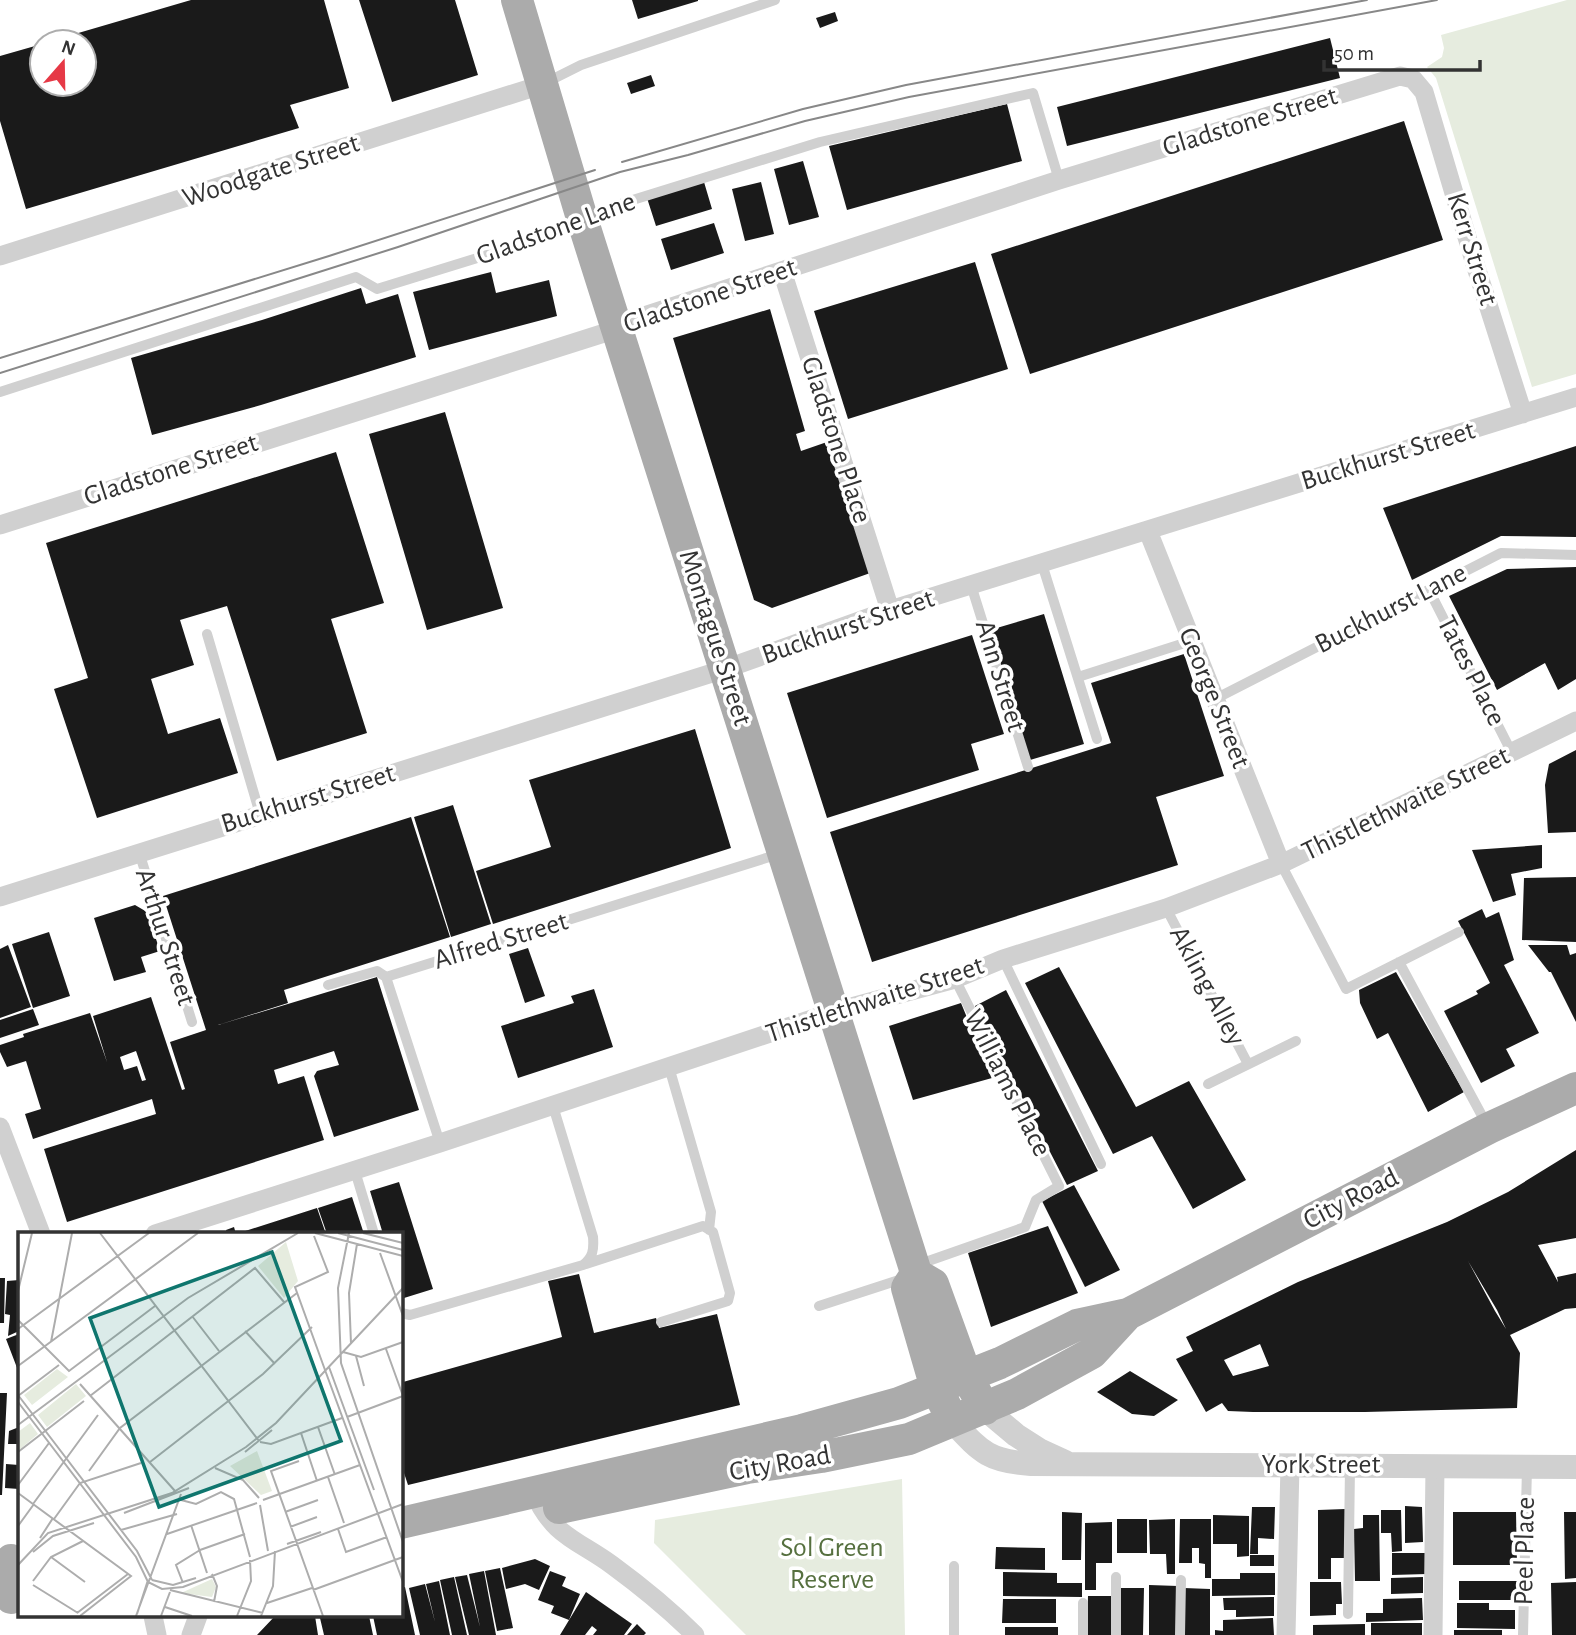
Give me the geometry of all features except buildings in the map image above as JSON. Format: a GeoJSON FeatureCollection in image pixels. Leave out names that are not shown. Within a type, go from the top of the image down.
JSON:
{"type":"FeatureCollection","features":[{"type":"Feature","properties":{"kind":"main road","name":"Montague Street"},"geometry":{"type":"LineString","coordinates":[[517,0],[584,225],[915,1270],[933,1284],[966,1375],[985,1409]]}},
{"type":"Feature","properties":{"kind":"main road","name":"City Road"},"geometry":{"type":"LineString","coordinates":[[402,1544],[538,1502],[899,1403],[1000,1363],[1077,1325],[1128,1314],[1489,1128],[1576,1088]]}},
{"type":"Feature","properties":{"kind":"main road","name":"Montague Street"},"geometry":{"type":"LineString","coordinates":[[915,1270],[907,1288],[936,1388],[953,1422]]}},
{"type":"Feature","properties":{"kind":"main road","name":"City Road"},"geometry":{"type":"LineString","coordinates":[[402,1523],[861,1450],[909,1439],[1017,1394],[1092,1353],[1128,1314]]}},
{"type":"Feature","properties":{"kind":"main road"},"geometry":{"type":"LineString","coordinates":[[10,1560],[10,1598]]}},
{"type":"Feature","properties":{"kind":"street","name":"Gladstone Street"},"geometry":{"type":"LineString","coordinates":[[0,525],[617,329],[644,316],[1059,180],[1400,76],[1413,79],[1420,85]]}},
{"type":"Feature","properties":{"kind":"street","name":"Woodgate Street"},"geometry":{"type":"LineString","coordinates":[[0,256],[541,85]]}},
{"type":"Feature","properties":{"kind":"street","name":"Kerr Street"},"geometry":{"type":"LineString","coordinates":[[1420,85],[1524,414]]}},
{"type":"Feature","properties":{"kind":"street","name":"Gladstone Place"},"geometry":{"type":"LineString","coordinates":[[782,271],[891,610]]}},
{"type":"Feature","properties":{"kind":"street","name":"Buckhurst Street"},"geometry":{"type":"LineString","coordinates":[[0,897],[725,669],[891,610],[1576,397]]}},
{"type":"Feature","properties":{"kind":"street","name":"George Street"},"geometry":{"type":"LineString","coordinates":[[1148,531],[1281,864]]}},
{"type":"Feature","properties":{"kind":"street","name":"Thistlethwaite Street"},"geometry":{"type":"LineString","coordinates":[[161,1232],[355,1171],[833,1012],[954,979],[1003,959],[1166,908],[1281,864],[1576,721]]}},
{"type":"Feature","properties":{"kind":"street"},"geometry":{"type":"LineString","coordinates":[[0,1127],[40,1232]]}},
{"type":"Feature","properties":{"kind":"street","name":"York Street"},"geometry":{"type":"LineString","coordinates":[[985,1409],[1016,1435],[1067,1463]]}},
{"type":"Feature","properties":{"kind":"street","name":"York Street"},"geometry":{"type":"LineString","coordinates":[[953,1422],[990,1457],[1018,1464],[1576,1467]]}},
{"type":"Feature","properties":{"kind":"street"},"geometry":{"type":"LineString","coordinates":[[1286,1635],[1290,1465]]}},
{"type":"Feature","properties":{"kind":"street"},"geometry":{"type":"LineString","coordinates":[[1433,1635],[1435,1466]]}},
{"type":"Feature","properties":{"kind":"street"},"geometry":{"type":"LineString","coordinates":[[538,1502],[556,1529],[665,1604],[695,1635]]}},
{"type":"Feature","properties":{"kind":"street"},"geometry":{"type":"LineString","coordinates":[[191,1635],[197,1618]]}},
{"type":"Feature","properties":{"kind":"lane"},"geometry":{"type":"LineString","coordinates":[[541,85],[581,65],[775,0]]}},
{"type":"Feature","properties":{"kind":"lane","name":"Gladstone Lane"},"geometry":{"type":"LineString","coordinates":[[0,392],[356,277],[377,289],[584,225],[623,203],[820,142],[1033,93],[1059,180]]}},
{"type":"Feature","properties":{"kind":"lane","name":"Buckhurst Lane"},"geometry":{"type":"LineString","coordinates":[[1215,699],[1501,553],[1576,555]]}},
{"type":"Feature","properties":{"kind":"lane"},"geometry":{"type":"LineString","coordinates":[[1042,564],[1097,739]]}},
{"type":"Feature","properties":{"kind":"lane","name":"Ann Street"},"geometry":{"type":"LineString","coordinates":[[971,585],[1028,767]]}},
{"type":"Feature","properties":{"kind":"lane","name":"Tates Place"},"geometry":{"type":"LineString","coordinates":[[1429,590],[1512,753]]}},
{"type":"Feature","properties":{"kind":"lane"},"geometry":{"type":"LineString","coordinates":[[207,634],[260,814]]}},
{"type":"Feature","properties":{"kind":"lane"},"geometry":{"type":"LineString","coordinates":[[1078,677],[1191,641]]}},
{"type":"Feature","properties":{"kind":"lane","name":"Arthur Street"},"geometry":{"type":"LineString","coordinates":[[139,852],[192,1022]]}},
{"type":"Feature","properties":{"kind":"lane","name":"Alfred Street"},"geometry":{"type":"LineString","coordinates":[[328,985],[377,971],[387,977],[783,853]]}},
{"type":"Feature","properties":{"kind":"lane"},"geometry":{"type":"LineString","coordinates":[[1281,864],[1346,989],[1459,932]]}},
{"type":"Feature","properties":{"kind":"lane","name":"Akling Alley"},"geometry":{"type":"LineString","coordinates":[[1166,908],[1248,1065]]}},
{"type":"Feature","properties":{"kind":"lane"},"geometry":{"type":"LineString","coordinates":[[1003,959],[1101,1164]]}},
{"type":"Feature","properties":{"kind":"lane"},"geometry":{"type":"LineString","coordinates":[[1399,962],[1489,1128]]}},
{"type":"Feature","properties":{"kind":"lane"},"geometry":{"type":"LineString","coordinates":[[387,977],[440,1143]]}},
{"type":"Feature","properties":{"kind":"lane","name":"Williams Place"},"geometry":{"type":"LineString","coordinates":[[915,1270],[1025,1227],[1035,1200],[1059,1186],[954,979]]}},
{"type":"Feature","properties":{"kind":"lane"},"geometry":{"type":"LineString","coordinates":[[1208,1084],[1296,1041]]}},
{"type":"Feature","properties":{"kind":"lane"},"geometry":{"type":"LineString","coordinates":[[669,1067],[711,1212],[709,1230]]}},
{"type":"Feature","properties":{"kind":"lane"},"geometry":{"type":"LineString","coordinates":[[553,1106],[593,1237],[594,1248],[590,1259],[583,1265]]}},
{"type":"Feature","properties":{"kind":"lane"},"geometry":{"type":"LineString","coordinates":[[355,1171],[373,1232]]}},
{"type":"Feature","properties":{"kind":"lane"},"geometry":{"type":"LineString","coordinates":[[402,1313],[410,1315],[583,1265],[703,1226],[713,1232],[730,1293],[728,1301],[661,1322]]}},
{"type":"Feature","properties":{"kind":"lane"},"geometry":{"type":"LineString","coordinates":[[820,1306],[915,1270]]}},
{"type":"Feature","properties":{"kind":"lane"},"geometry":{"type":"LineString","coordinates":[[1348,1614],[1350,1465]]}},
{"type":"Feature","properties":{"kind":"lane","name":"Peel Place"},"geometry":{"type":"LineString","coordinates":[[1523,1635],[1527,1466]]}},
{"type":"Feature","properties":{"kind":"lane"},"geometry":{"type":"LineString","coordinates":[[954,1566],[954,1635]]}},
{"type":"Feature","properties":{"kind":"lane"},"geometry":{"type":"LineString","coordinates":[[1116,1577],[1116,1635]]}},
{"type":"Feature","properties":{"kind":"lane"},"geometry":{"type":"LineString","coordinates":[[1180,1635],[1181,1580]]}},
{"type":"Feature","properties":{"kind":"lane"},"geometry":{"type":"LineString","coordinates":[[1083,1603],[1083,1635]]}},
{"type":"Feature","properties":{"kind":"green space"},"geometry":{"type":"Polygon","coordinates":[[[1567,0],[1576,0],[1576,374],[1532,387],[1436,78],[1427,67],[1442,57],[1444,48],[1441,35],[1567,0]]]}},
{"type":"Feature","properties":{"kind":"green space","name":"Sol Green Reserve"},"geometry":{"type":"Polygon","coordinates":[[[902,1479],[905,1635],[746,1635],[654,1543],[655,1520],[902,1479]]]}},
{"type":"Feature","properties":{"kind":"tram line"},"geometry":{"type":"LineString","coordinates":[[622,162],[803,109],[906,85],[1367,0]]}},
{"type":"Feature","properties":{"kind":"tram line"},"geometry":{"type":"LineString","coordinates":[[0,373],[398,247],[620,172],[805,121],[909,97],[1437,0]]}},
{"type":"Feature","properties":{"kind":"tram line"},"geometry":{"type":"LineString","coordinates":[[0,358],[595,170]]}}]}
